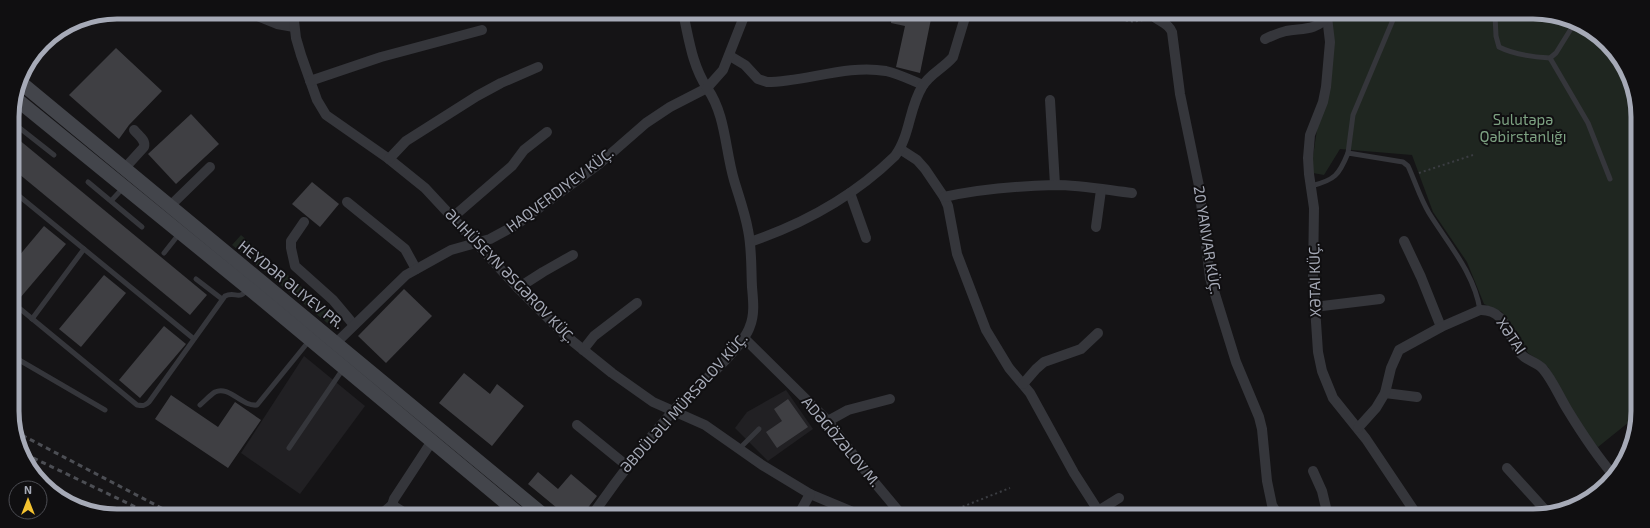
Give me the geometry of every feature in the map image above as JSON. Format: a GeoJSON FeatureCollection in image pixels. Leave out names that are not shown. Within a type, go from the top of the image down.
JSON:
{"type":"FeatureCollection","features":[{"type":"Feature","properties":{"kind":"main road","name":"HEYDƏR ƏLIYEV PR."},"geometry":{"type":"LineString","coordinates":[[24,85],[169,207],[536,509]]}},
{"type":"Feature","properties":{"kind":"main road","name":"HEYDƏR ƏLIYEV PR."},"geometry":{"type":"LineString","coordinates":[[20,102],[248,288],[513,509]]}},
{"type":"Feature","properties":{"kind":"main road"},"geometry":{"type":"LineString","coordinates":[[327,354],[336,344]]}},
{"type":"Feature","properties":{"kind":"street"},"geometry":{"type":"LineString","coordinates":[[265,19],[277,24],[294,27]]}},
{"type":"Feature","properties":{"kind":"street","name":"ƏLIHÜSEYN ƏSGƏROV KÜÇ."},"geometry":{"type":"LineString","coordinates":[[293,19],[301,55],[317,100],[326,115],[389,159],[425,188],[476,244],[566,336],[635,390],[653,402],[705,425],[777,475],[810,494],[846,509]]}},
{"type":"Feature","properties":{"kind":"street","name":"ƏBDÜLƏLI MÜRSƏLOV KÜÇ."},"geometry":{"type":"LineString","coordinates":[[596,509],[626,465],[673,411],[744,338],[750,327],[752,317],[750,242],[744,210],[730,167],[718,107],[698,72],[684,19]]}},
{"type":"Feature","properties":{"kind":"street"},"geometry":{"type":"LineString","coordinates":[[707,88],[723,70],[744,19]]}},
{"type":"Feature","properties":{"kind":"street"},"geometry":{"type":"LineString","coordinates":[[750,242],[785,229],[850,194],[885,166],[900,149],[916,98],[923,85],[953,57],[964,19]]}},
{"type":"Feature","properties":{"kind":"street","name":"20 YANVAR KÜÇ."},"geometry":{"type":"LineString","coordinates":[[1159,19],[1170,27],[1172,32],[1180,94],[1199,186],[1210,278],[1236,362],[1259,417],[1262,429],[1272,505],[1274,509]]}},
{"type":"Feature","properties":{"kind":"street"},"geometry":{"type":"LineString","coordinates":[[1265,39],[1284,31],[1314,27],[1322,24],[1325,19]]}},
{"type":"Feature","properties":{"kind":"street","name":"XƏTAI KÜÇ."},"geometry":{"type":"LineString","coordinates":[[1327,19],[1330,42],[1326,87],[1323,102],[1310,135],[1308,158],[1315,229],[1313,277],[1314,307],[1322,370],[1333,398],[1358,428],[1412,509]]}},
{"type":"Feature","properties":{"kind":"street"},"geometry":{"type":"LineString","coordinates":[[310,81],[381,57],[482,30]]}},
{"type":"Feature","properties":{"kind":"street"},"geometry":{"type":"LineString","coordinates":[[730,56],[745,65],[758,79],[767,82],[865,69],[885,71],[900,75],[923,85]]}},
{"type":"Feature","properties":{"kind":"street"},"geometry":{"type":"LineString","coordinates":[[389,159],[406,141],[476,96],[538,67]]}},
{"type":"Feature","properties":{"kind":"street","name":"HAQVERDIYEV KÜÇ."},"geometry":{"type":"LineString","coordinates":[[336,344],[406,275],[451,250],[490,239],[516,226],[600,164],[646,123],[670,107],[707,88]]}},
{"type":"Feature","properties":{"kind":"street"},"geometry":{"type":"LineString","coordinates":[[1050,100],[1055,185]]}},
{"type":"Feature","properties":{"kind":"street"},"geometry":{"type":"LineString","coordinates":[[124,168],[144,147],[144,140],[134,130]]}},
{"type":"Feature","properties":{"kind":"street"},"geometry":{"type":"LineString","coordinates":[[453,217],[512,166],[524,150],[547,132]]}},
{"type":"Feature","properties":{"kind":"street"},"geometry":{"type":"LineString","coordinates":[[900,149],[917,160],[944,197],[948,206],[957,254],[978,312],[998,352],[1009,368],[1024,384],[1037,404],[1074,473],[1097,509]]}},
{"type":"Feature","properties":{"kind":"street"},"geometry":{"type":"LineString","coordinates":[[169,207],[210,167]]}},
{"type":"Feature","properties":{"kind":"street"},"geometry":{"type":"LineString","coordinates":[[944,197],[966,192],[1055,185],[1132,193]]}},
{"type":"Feature","properties":{"kind":"street"},"geometry":{"type":"LineString","coordinates":[[1096,227],[1101,190]]}},
{"type":"Feature","properties":{"kind":"street"},"geometry":{"type":"LineString","coordinates":[[850,194],[866,238]]}},
{"type":"Feature","properties":{"kind":"street"},"geometry":{"type":"LineString","coordinates":[[347,202],[405,249],[416,269]]}},
{"type":"Feature","properties":{"kind":"street"},"geometry":{"type":"LineString","coordinates":[[304,222],[291,241],[295,266],[333,300],[354,325]]}},
{"type":"Feature","properties":{"kind":"street"},"geometry":{"type":"LineString","coordinates":[[1404,241],[1421,277],[1441,327]]}},
{"type":"Feature","properties":{"kind":"street"},"geometry":{"type":"LineString","coordinates":[[518,288],[573,255]]}},
{"type":"Feature","properties":{"kind":"street"},"geometry":{"type":"LineString","coordinates":[[1314,307],[1380,299]]}},
{"type":"Feature","properties":{"kind":"street"},"geometry":{"type":"LineString","coordinates":[[583,350],[594,336],[637,303]]}},
{"type":"Feature","properties":{"kind":"street","name":"XƏTAI"},"geometry":{"type":"LineString","coordinates":[[1358,428],[1376,408],[1385,393],[1391,368],[1399,350],[1441,327],[1480,310],[1492,312],[1502,319],[1520,353],[1544,370],[1579,430],[1611,471]]}},
{"type":"Feature","properties":{"kind":"street"},"geometry":{"type":"LineString","coordinates":[[1024,384],[1036,369],[1044,362],[1081,349],[1098,333]]}},
{"type":"Feature","properties":{"kind":"street","name":"ADƏGÖZƏLOV M."},"geometry":{"type":"LineString","coordinates":[[744,338],[828,421],[897,509]]}},
{"type":"Feature","properties":{"kind":"street"},"geometry":{"type":"LineString","coordinates":[[1385,393],[1417,397]]}},
{"type":"Feature","properties":{"kind":"street"},"geometry":{"type":"LineString","coordinates":[[828,421],[848,410],[890,399]]}},
{"type":"Feature","properties":{"kind":"street"},"geometry":{"type":"LineString","coordinates":[[577,425],[626,465]]}},
{"type":"Feature","properties":{"kind":"street"},"geometry":{"type":"LineString","coordinates":[[387,509],[392,505],[394,499],[432,441]]}},
{"type":"Feature","properties":{"kind":"street"},"geometry":{"type":"LineString","coordinates":[[1507,468],[1544,508]]}},
{"type":"Feature","properties":{"kind":"street"},"geometry":{"type":"LineString","coordinates":[[1313,471],[1329,509]]}},
{"type":"Feature","properties":{"kind":"street"},"geometry":{"type":"LineString","coordinates":[[802,509],[810,494]]}},
{"type":"Feature","properties":{"kind":"street"},"geometry":{"type":"LineString","coordinates":[[1105,509],[1119,498]]}},
{"type":"Feature","properties":{"kind":"street"},"geometry":{"type":"LineString","coordinates":[[392,505],[398,509]]}},
{"type":"Feature","properties":{"kind":"lane"},"geometry":{"type":"LineString","coordinates":[[1311,186],[1332,180],[1339,174],[1348,153],[1353,115],[1393,19]]}},
{"type":"Feature","properties":{"kind":"lane"},"geometry":{"type":"LineString","coordinates":[[1495,19],[1496,36],[1499,47],[1508,51],[1529,56],[1550,58],[1556,53],[1572,27]]}},
{"type":"Feature","properties":{"kind":"lane"},"geometry":{"type":"LineString","coordinates":[[1550,58],[1588,123],[1610,179]]}},
{"type":"Feature","properties":{"kind":"lane"},"geometry":{"type":"LineString","coordinates":[[19,128],[54,155]]}},
{"type":"Feature","properties":{"kind":"lane"},"geometry":{"type":"LineString","coordinates":[[1348,153],[1403,162],[1408,166],[1429,213],[1465,267],[1474,288],[1480,310]]}},
{"type":"Feature","properties":{"kind":"lane"},"geometry":{"type":"LineString","coordinates":[[88,182],[142,227]]}},
{"type":"Feature","properties":{"kind":"lane"},"geometry":{"type":"LineString","coordinates":[[111,201],[124,187]]}},
{"type":"Feature","properties":{"kind":"lane"},"geometry":{"type":"LineString","coordinates":[[19,196],[194,339]]}},
{"type":"Feature","properties":{"kind":"lane"},"geometry":{"type":"LineString","coordinates":[[164,253],[180,233]]}},
{"type":"Feature","properties":{"kind":"lane"},"geometry":{"type":"LineString","coordinates":[[32,319],[84,249]]}},
{"type":"Feature","properties":{"kind":"lane"},"geometry":{"type":"LineString","coordinates":[[196,280],[222,300]]}},
{"type":"Feature","properties":{"kind":"lane"},"geometry":{"type":"LineString","coordinates":[[19,308],[137,405],[142,406],[149,402],[222,300],[229,294],[241,296],[248,288]]}},
{"type":"Feature","properties":{"kind":"lane"},"geometry":{"type":"LineString","coordinates":[[200,405],[215,392],[221,391],[228,393],[249,405],[257,405],[309,340]]}},
{"type":"Feature","properties":{"kind":"lane"},"geometry":{"type":"LineString","coordinates":[[19,360],[105,410]]}},
{"type":"Feature","properties":{"kind":"lane"},"geometry":{"type":"LineString","coordinates":[[289,448],[344,368]]}},
{"type":"Feature","properties":{"kind":"lane"},"geometry":{"type":"LineString","coordinates":[[738,449],[759,429]]}},
{"type":"Feature","properties":{"kind":"path"},"geometry":{"type":"LineString","coordinates":[[1123,19],[1134,22],[1142,19]]}},
{"type":"Feature","properties":{"kind":"path"},"geometry":{"type":"LineString","coordinates":[[1412,174],[1473,155]]}},
{"type":"Feature","properties":{"kind":"path"},"geometry":{"type":"LineString","coordinates":[[957,509],[1010,488]]}},
{"type":"Feature","properties":{"kind":"shaded area"},"geometry":{"type":"Polygon","coordinates":[[[304,356],[365,406],[300,494],[241,453],[304,356]]]}},
{"type":"Feature","properties":{"kind":"shaded area"},"geometry":{"type":"Polygon","coordinates":[[[786,390],[813,429],[768,461],[735,428],[747,412],[786,390]]]}},
{"type":"Feature","properties":{"kind":"green space","name":"Sulutəpə Qəbirstanlığı"},"geometry":{"type":"Polygon","coordinates":[[[1331,19],[1546,20],[1571,26],[1582,32],[1593,39],[1611,57],[1626,85],[1631,117],[1630,421],[1598,447],[1581,427],[1548,367],[1528,353],[1502,312],[1484,304],[1467,262],[1433,212],[1412,155],[1340,149],[1324,175],[1313,173],[1313,156],[1331,19]]]}},
{"type":"Feature","properties":{"kind":"green space"},"geometry":{"type":"Polygon","coordinates":[[[241,235],[339,319],[332,327],[232,245],[241,235]]]}},
{"type":"Feature","properties":{"kind":"building"},"geometry":{"type":"Polygon","coordinates":[[[891,19],[931,19],[920,73],[896,67],[905,26],[891,23],[891,19]]]}},
{"type":"Feature","properties":{"kind":"building"},"geometry":{"type":"Polygon","coordinates":[[[116,48],[162,91],[129,125],[119,139],[69,95],[116,48]]]}},
{"type":"Feature","properties":{"kind":"building"},"geometry":{"type":"Polygon","coordinates":[[[191,114],[219,144],[176,184],[148,154],[191,114]]]}},
{"type":"Feature","properties":{"kind":"building"},"geometry":{"type":"Polygon","coordinates":[[[19,140],[207,295],[190,315],[19,174],[19,140]]]}},
{"type":"Feature","properties":{"kind":"building"},"geometry":{"type":"Polygon","coordinates":[[[312,182],[339,204],[320,227],[292,204],[312,182]]]}},
{"type":"Feature","properties":{"kind":"building"},"geometry":{"type":"Polygon","coordinates":[[[44,226],[66,244],[20,298],[19,256],[44,226]]]}},
{"type":"Feature","properties":{"kind":"building"},"geometry":{"type":"Polygon","coordinates":[[[104,275],[126,293],[81,347],[59,329],[104,275]]]}},
{"type":"Feature","properties":{"kind":"building"},"geometry":{"type":"Polygon","coordinates":[[[404,289],[432,316],[386,363],[358,336],[404,289]]]}},
{"type":"Feature","properties":{"kind":"building"},"geometry":{"type":"Polygon","coordinates":[[[164,326],[186,344],[140,398],[119,380],[164,326]]]}},
{"type":"Feature","properties":{"kind":"building"},"geometry":{"type":"Polygon","coordinates":[[[464,373],[490,394],[497,384],[524,406],[492,446],[439,403],[464,373]]]}},
{"type":"Feature","properties":{"kind":"building"},"geometry":{"type":"Polygon","coordinates":[[[171,395],[218,427],[235,402],[261,420],[228,468],[155,419],[171,395]]]}},
{"type":"Feature","properties":{"kind":"building"},"geometry":{"type":"Polygon","coordinates":[[[788,399],[808,427],[777,448],[766,432],[782,421],[774,409],[788,399]]]}},
{"type":"Feature","properties":{"kind":"building"},"geometry":{"type":"Polygon","coordinates":[[[538,472],[558,489],[571,474],[597,496],[587,509],[558,509],[528,484],[538,472]]]}},
{"type":"Feature","properties":{"kind":"railway"},"geometry":{"type":"LineString","coordinates":[[22,435],[163,509]]}},
{"type":"Feature","properties":{"kind":"railway"},"geometry":{"type":"LineString","coordinates":[[31,457],[140,509]]}}]}
